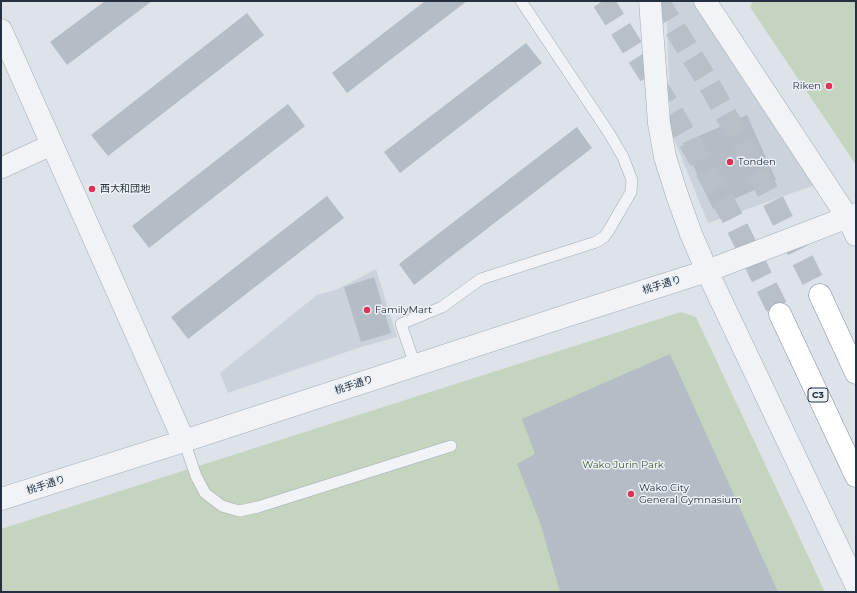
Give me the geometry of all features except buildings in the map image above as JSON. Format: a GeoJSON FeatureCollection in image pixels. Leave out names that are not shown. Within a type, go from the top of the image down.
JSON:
{"type":"FeatureCollection","features":[{"type":"Feature","properties":{"kind":"highway"},"geometry":{"type":"LineString","coordinates":[[820,295],[856,373]]}},
{"type":"Feature","properties":{"kind":"highway","name":"C3"},"geometry":{"type":"LineString","coordinates":[[780,314],[856,476]]}},
{"type":"Feature","properties":{"kind":"street"},"geometry":{"type":"LineString","coordinates":[[650,1],[659,123],[665,157],[691,234],[707,271],[856,585]]}},
{"type":"Feature","properties":{"kind":"street"},"geometry":{"type":"LineString","coordinates":[[705,1],[853,222]]}},
{"type":"Feature","properties":{"kind":"street"},"geometry":{"type":"LineString","coordinates":[[1,30],[184,441]]}},
{"type":"Feature","properties":{"kind":"street"},"geometry":{"type":"LineString","coordinates":[[1,168],[51,145]]}},
{"type":"Feature","properties":{"kind":"street","name":"桃手通り"},"geometry":{"type":"LineString","coordinates":[[1,499],[707,271],[853,222]]}},
{"type":"Feature","properties":{"kind":"lane"},"geometry":{"type":"LineString","coordinates":[[415,365],[401,324],[442,307],[481,279],[596,242],[604,237],[609,230],[631,192],[632,180],[623,157],[609,133],[521,1]]}},
{"type":"Feature","properties":{"kind":"lane"},"geometry":{"type":"LineString","coordinates":[[184,441],[196,476],[205,494],[222,506],[239,511],[258,507],[451,446]]}},
{"type":"Feature","properties":{"kind":"shaded area"},"geometry":{"type":"Polygon","coordinates":[[[666,1],[695,1],[815,185],[708,223],[671,132],[666,1]]]}},
{"type":"Feature","properties":{"kind":"shaded area"},"geometry":{"type":"Polygon","coordinates":[[[376,269],[397,337],[358,348],[228,393],[220,373],[317,295],[338,289],[376,269]]]}},
{"type":"Feature","properties":{"kind":"green space","name":"Riken"},"geometry":{"type":"Polygon","coordinates":[[[753,1],[856,1],[856,165],[750,7],[753,1]]]}},
{"type":"Feature","properties":{"kind":"green space","name":"Wako Jurin Park"},"geometry":{"type":"Polygon","coordinates":[[[681,312],[696,317],[825,592],[1,592],[1,529],[681,312]]]}},
{"type":"Feature","properties":{"kind":"tunnel"},"geometry":{"type":"LineString","coordinates":[[603,1],[669,106],[732,217],[780,314]]}},
{"type":"Feature","properties":{"kind":"tunnel"},"geometry":{"type":"LineString","coordinates":[[658,1],[708,82],[772,199],[820,295]]}},
{"type":"Feature","properties":{"kind":"place","name":"Riken"},"geometry":{"type":"Point","coordinates":[829,86]}},
{"type":"Feature","properties":{"kind":"place","name":"Tonden"},"geometry":{"type":"Point","coordinates":[730,162]}},
{"type":"Feature","properties":{"kind":"place","name":"西大和団地"},"geometry":{"type":"Point","coordinates":[92,189]}},
{"type":"Feature","properties":{"kind":"place","name":"FamilyMart"},"geometry":{"type":"Point","coordinates":[367,310]}},
{"type":"Feature","properties":{"kind":"place","name":"Wako City General Gymnasium"},"geometry":{"type":"Point","coordinates":[631,494]}}]}
